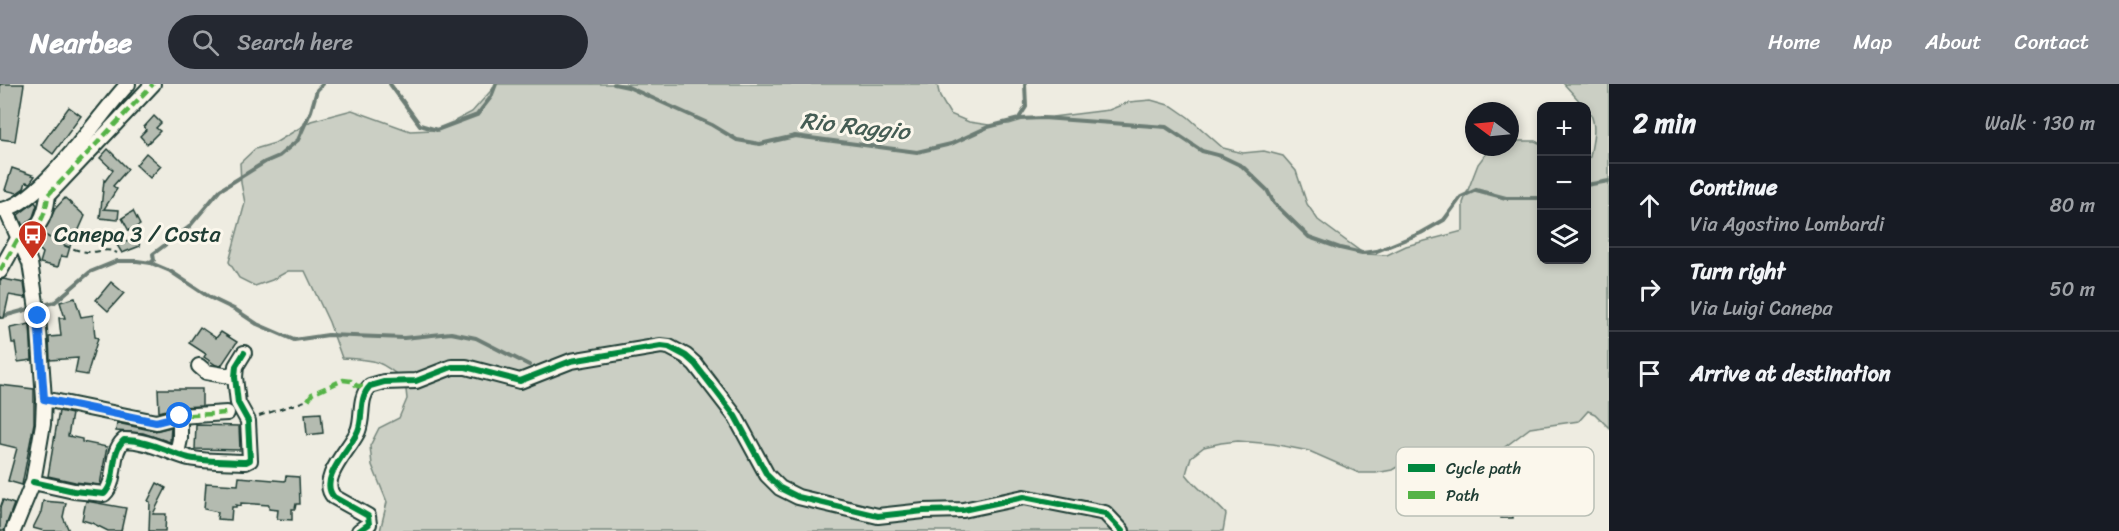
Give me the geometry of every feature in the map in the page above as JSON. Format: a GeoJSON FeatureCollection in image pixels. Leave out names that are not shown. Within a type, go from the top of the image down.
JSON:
{"type":"FeatureCollection","features":[{"type":"Feature","properties":{"kind":"street"},"geometry":{"type":"LineString","coordinates":[[19,529],[33,482],[43,424],[44,399],[38,316],[30,263],[19,237],[3,210],[29,198],[72,152],[128,84]]}},
{"type":"Feature","properties":{"kind":"street"},"geometry":{"type":"LineString","coordinates":[[0,271],[19,237],[35,229],[46,211],[48,195],[153,84]]}},
{"type":"Feature","properties":{"kind":"street"},"geometry":{"type":"LineString","coordinates":[[359,531],[369,524],[368,516],[331,495],[329,485],[336,465],[359,429],[363,397],[370,386],[384,382],[416,381],[452,368],[466,367],[520,381],[571,361],[661,346],[676,349],[695,364],[735,416],[767,475],[780,488],[798,497],[878,516],[963,510],[1024,497],[1096,509],[1105,513],[1122,531]]}},
{"type":"Feature","properties":{"kind":"street"},"geometry":{"type":"LineString","coordinates":[[33,482],[74,491],[104,494],[108,490],[121,442],[128,440],[201,460],[246,462],[250,460],[248,422],[238,403],[235,377],[236,366],[244,353]]}},
{"type":"Feature","properties":{"kind":"street"},"geometry":{"type":"LineString","coordinates":[[198,366],[206,372],[235,377]]}},
{"type":"Feature","properties":{"kind":"street"},"geometry":{"type":"LineString","coordinates":[[44,399],[156,422],[180,416],[227,413]]}},
{"type":"Feature","properties":{"kind":"street"},"geometry":{"type":"LineString","coordinates":[[177,453],[180,439],[180,416]]}},
{"type":"Feature","properties":{"kind":"path"},"geometry":{"type":"LineString","coordinates":[[35,229],[62,244],[87,252],[110,249],[117,253]]}},
{"type":"Feature","properties":{"kind":"path"},"geometry":{"type":"LineString","coordinates":[[253,417],[308,400]]}},
{"type":"Feature","properties":{"kind":"shaded area"},"geometry":{"type":"Polygon","coordinates":[[[497,84],[937,84],[940,97],[950,114],[969,122],[989,125],[1009,124],[1029,118],[1109,110],[1129,102],[1151,100],[1172,106],[1223,148],[1243,153],[1264,151],[1283,156],[1296,171],[1307,204],[1318,220],[1364,254],[1387,255],[1406,246],[1463,231],[1463,203],[1478,164],[1484,156],[1519,156],[1519,141],[1535,141],[1537,142],[1537,264],[1591,264],[1591,152],[1594,125],[1591,102],[1580,102],[1564,84],[1609,84],[1609,428],[1595,414],[1588,411],[1579,421],[1530,428],[1505,447],[1396,447],[1396,468],[1376,473],[1359,473],[1309,451],[1273,444],[1238,441],[1204,447],[1191,457],[1186,474],[1226,514],[1223,531],[380,531],[387,502],[372,465],[370,446],[379,428],[399,418],[407,399],[405,381],[389,368],[376,362],[342,358],[329,322],[305,271],[288,271],[255,286],[239,278],[229,262],[245,203],[240,163],[255,149],[275,143],[311,121],[352,110],[410,131],[433,130],[472,112],[497,84]]]}},
{"type":"Feature","properties":{"kind":"building"},"geometry":{"type":"Polygon","coordinates":[[[0,84],[24,84],[15,141],[0,139],[0,84]]]}},
{"type":"Feature","properties":{"kind":"building"},"geometry":{"type":"Polygon","coordinates":[[[69,107],[81,116],[53,154],[41,145],[69,107]]]}},
{"type":"Feature","properties":{"kind":"building"},"geometry":{"type":"Polygon","coordinates":[[[154,116],[161,123],[156,128],[160,131],[147,144],[140,136],[146,130],[144,127],[154,116]]]}},
{"type":"Feature","properties":{"kind":"building"},"geometry":{"type":"Polygon","coordinates":[[[108,149],[128,169],[113,186],[117,189],[104,209],[119,210],[118,220],[100,218],[104,180],[113,170],[100,158],[108,149]]]}},
{"type":"Feature","properties":{"kind":"building"},"geometry":{"type":"Polygon","coordinates":[[[146,153],[161,166],[150,178],[136,165],[146,153]]]}},
{"type":"Feature","properties":{"kind":"building"},"geometry":{"type":"Polygon","coordinates":[[[12,168],[35,176],[30,183],[26,182],[24,188],[17,193],[5,190],[12,168]]]}},
{"type":"Feature","properties":{"kind":"building"},"geometry":{"type":"Polygon","coordinates":[[[65,198],[85,216],[77,234],[74,233],[67,257],[61,256],[58,267],[40,263],[43,253],[32,242],[44,232],[55,209],[65,198]]]}},
{"type":"Feature","properties":{"kind":"building"},"geometry":{"type":"Polygon","coordinates":[[[35,202],[37,205],[33,217],[23,226],[18,215],[35,202]]]}},
{"type":"Feature","properties":{"kind":"building"},"geometry":{"type":"Polygon","coordinates":[[[133,211],[140,225],[129,231],[122,218],[133,211]]]}},
{"type":"Feature","properties":{"kind":"building"},"geometry":{"type":"Polygon","coordinates":[[[137,238],[140,246],[122,253],[117,245],[137,238]]]}},
{"type":"Feature","properties":{"kind":"building"},"geometry":{"type":"Polygon","coordinates":[[[0,280],[24,283],[26,298],[9,295],[4,318],[0,318],[0,280]]]}},
{"type":"Feature","properties":{"kind":"building"},"geometry":{"type":"Polygon","coordinates":[[[111,282],[124,293],[108,311],[96,300],[111,282]]]}},
{"type":"Feature","properties":{"kind":"building"},"geometry":{"type":"Polygon","coordinates":[[[75,298],[81,317],[93,315],[95,337],[98,338],[87,375],[75,373],[78,358],[50,360],[49,337],[61,336],[59,318],[65,318],[60,302],[75,298]]]}},
{"type":"Feature","properties":{"kind":"building"},"geometry":{"type":"Polygon","coordinates":[[[30,324],[32,360],[18,362],[10,328],[30,324]]]}},
{"type":"Feature","properties":{"kind":"building"},"geometry":{"type":"Polygon","coordinates":[[[200,327],[216,338],[221,332],[237,342],[221,366],[204,357],[206,354],[189,343],[200,327]]]}},
{"type":"Feature","properties":{"kind":"building"},"geometry":{"type":"Polygon","coordinates":[[[0,385],[34,389],[34,423],[22,485],[8,481],[17,448],[0,444],[0,385]]]}},
{"type":"Feature","properties":{"kind":"building"},"geometry":{"type":"Polygon","coordinates":[[[158,389],[202,389],[202,406],[178,407],[159,412],[158,389]]]}},
{"type":"Feature","properties":{"kind":"building"},"geometry":{"type":"Polygon","coordinates":[[[59,411],[72,414],[68,436],[82,439],[82,442],[107,447],[100,485],[48,476],[59,411]]]}},
{"type":"Feature","properties":{"kind":"building"},"geometry":{"type":"Polygon","coordinates":[[[321,413],[323,433],[307,435],[305,414],[321,413]]]}},
{"type":"Feature","properties":{"kind":"building"},"geometry":{"type":"Polygon","coordinates":[[[117,423],[155,431],[171,427],[170,442],[143,433],[116,431],[117,423]]]}},
{"type":"Feature","properties":{"kind":"building"},"geometry":{"type":"Polygon","coordinates":[[[196,425],[239,426],[240,450],[195,449],[196,425]]]}},
{"type":"Feature","properties":{"kind":"building"},"geometry":{"type":"Polygon","coordinates":[[[286,476],[299,477],[300,504],[296,504],[295,509],[292,509],[292,520],[277,519],[278,510],[269,509],[269,505],[241,503],[241,506],[232,507],[231,520],[217,519],[218,512],[204,509],[206,483],[238,485],[239,477],[285,481],[286,476]]]}},
{"type":"Feature","properties":{"kind":"building"},"geometry":{"type":"Polygon","coordinates":[[[157,483],[166,488],[153,514],[166,514],[165,531],[149,531],[150,502],[148,501],[157,483]]]}},
{"type":"Feature","properties":{"kind":"building"},"geometry":{"type":"Polygon","coordinates":[[[3,500],[14,504],[4,531],[0,531],[0,508],[3,500]]]}},
{"type":"Feature","properties":{"kind":"building"},"geometry":{"type":"Polygon","coordinates":[[[43,501],[66,503],[63,517],[69,531],[44,531],[33,528],[41,512],[43,501]]]}},
{"type":"Feature","properties":{"kind":"building"},"geometry":{"type":"Polygon","coordinates":[[[86,501],[126,508],[121,531],[108,531],[82,520],[86,501]]]}},
{"type":"Feature","properties":{"kind":"building"},"geometry":{"type":"Polygon","coordinates":[[[1501,516],[1513,516],[1513,518],[1501,518],[1501,516]]]}},
{"type":"Feature","properties":{"kind":"waterway","name":"Rio Raggio"},"geometry":{"type":"LineString","coordinates":[[0,317],[55,302],[90,272],[117,261],[151,263],[154,260],[153,254],[189,227],[220,190],[279,156],[298,140],[311,111],[317,90],[323,84]]}},
{"type":"Feature","properties":{"kind":"waterway","name":"Rio Raggio"},"geometry":{"type":"LineString","coordinates":[[390,84],[420,125],[437,130],[477,115],[491,97],[496,84]]}},
{"type":"Feature","properties":{"kind":"waterway","name":"Rio Raggio"},"geometry":{"type":"LineString","coordinates":[[614,84],[628,87],[712,125],[737,140],[760,144],[795,136],[917,152],[951,144],[988,127],[1019,119],[1043,118],[1166,127],[1202,151],[1221,156],[1242,166],[1267,190],[1274,203],[1309,237],[1362,253],[1377,251],[1421,233],[1444,220],[1461,197],[1476,190],[1506,198],[1537,198]]}},
{"type":"Feature","properties":{"kind":"waterway"},"geometry":{"type":"LineString","coordinates":[[1019,118],[1026,107],[1025,84]]}},
{"type":"Feature","properties":{"kind":"waterway","name":"Rio Raggio"},"geometry":{"type":"LineString","coordinates":[[1591,184],[1609,181]]}},
{"type":"Feature","properties":{"kind":"waterway"},"geometry":{"type":"LineString","coordinates":[[151,263],[170,271],[209,297],[236,310],[257,324],[294,340],[328,335],[404,338],[451,333],[476,338],[529,365]]}},
{"type":"Feature","properties":{"kind":"marked path"},"geometry":{"type":"LineString","coordinates":[[0,271],[19,237],[32,231],[40,222],[48,195],[153,84]]}},
{"type":"Feature","properties":{"kind":"marked path"},"geometry":{"type":"LineString","coordinates":[[308,400],[312,394],[343,380],[351,381],[357,386],[370,386]]}},
{"type":"Feature","properties":{"kind":"marked path"},"geometry":{"type":"LineString","coordinates":[[44,399],[156,422],[179,416],[227,413]]}},
{"type":"Feature","properties":{"kind":"cycle path"},"geometry":{"type":"LineString","coordinates":[[359,531],[369,524],[368,516],[334,497],[330,490],[330,481],[337,464],[358,431],[364,396],[370,386],[384,382],[416,381],[452,367],[466,367],[520,381],[571,361],[661,346],[669,347],[695,364],[735,416],[767,475],[780,488],[798,497],[878,516],[963,510],[1024,497],[1105,513],[1122,531]]}},
{"type":"Feature","properties":{"kind":"cycle path"},"geometry":{"type":"LineString","coordinates":[[33,482],[74,491],[104,494],[111,482],[119,446],[124,440],[149,444],[196,459],[246,462],[250,460],[248,421],[238,403],[235,377],[236,366],[244,353]]}},
{"type":"Feature","properties":{"kind":"place","name":"Canepa 3 / Costa"},"geometry":{"type":"Point","coordinates":[33,260]}},
{"type":"Feature","properties":{"kind":"route"},"geometry":{"type":"LineString","coordinates":[[38,316],[44,399],[156,422],[180,416]]}}]}
